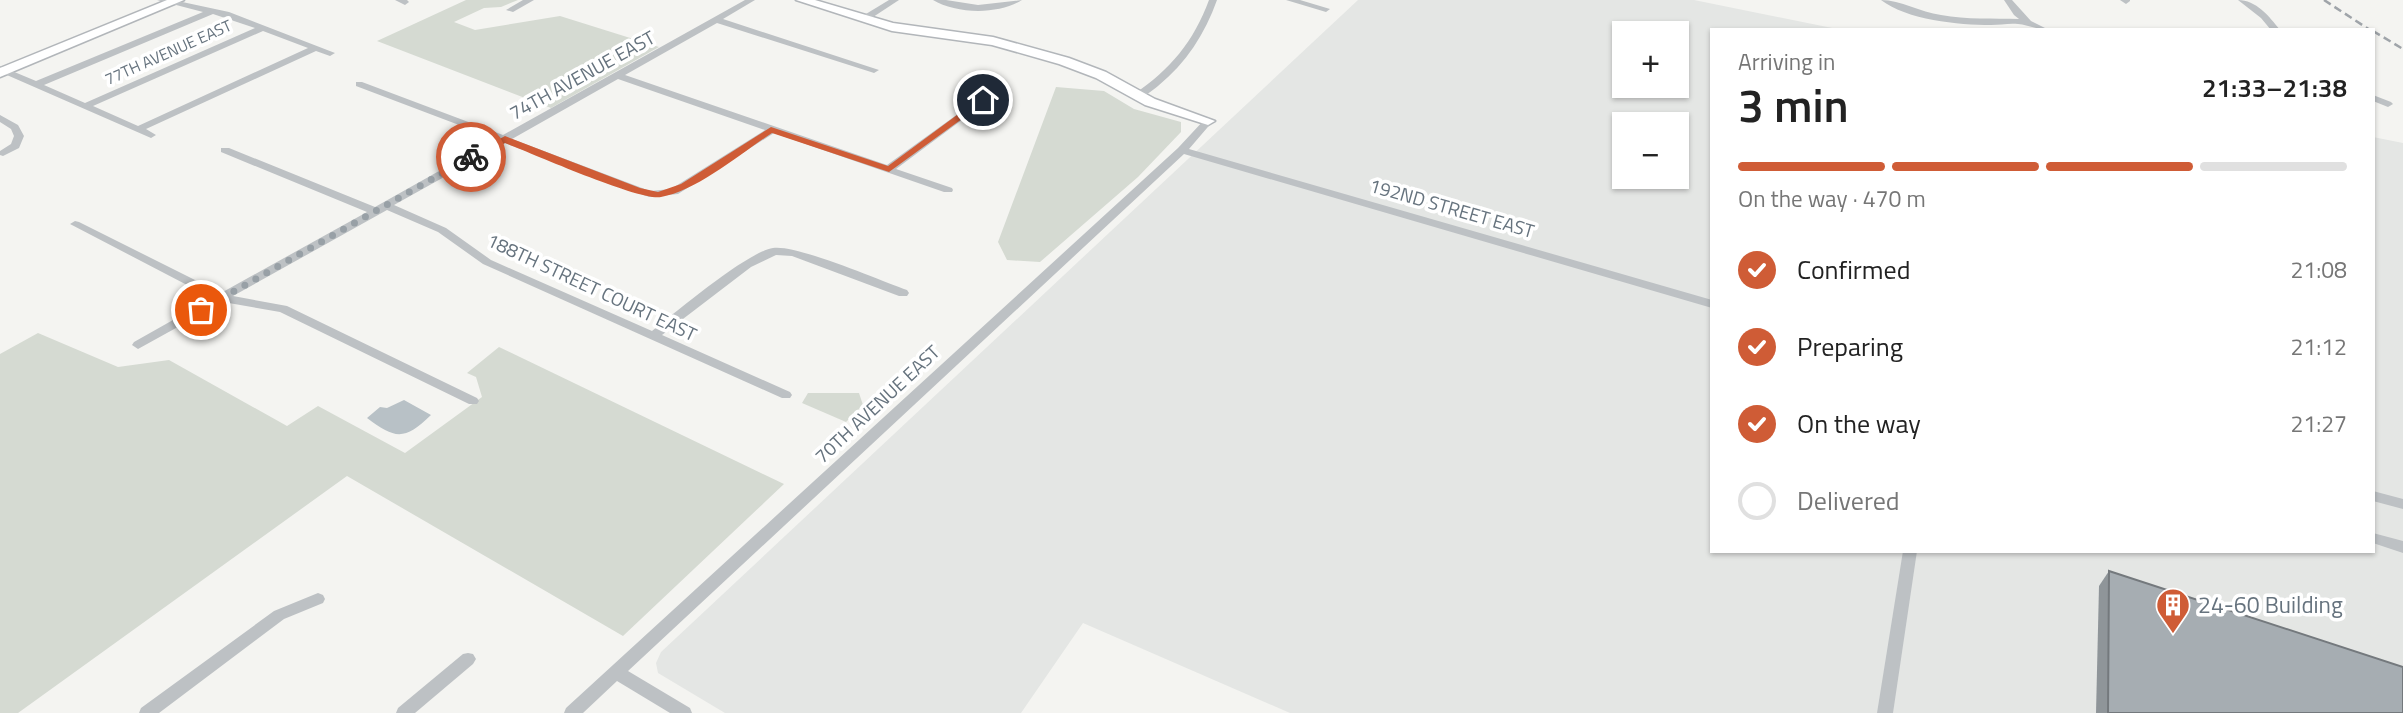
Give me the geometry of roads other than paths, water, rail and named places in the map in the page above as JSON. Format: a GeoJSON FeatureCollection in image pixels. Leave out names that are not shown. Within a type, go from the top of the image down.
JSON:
{"type":"FeatureCollection","features":[{"type":"Feature","properties":{"kind":"street"},"geometry":{"type":"LineString","coordinates":[[510,10],[530,0]]}},
{"type":"Feature","properties":{"kind":"street","name":"74TH AVENUE EAST"},"geometry":{"type":"LineString","coordinates":[[138,345],[751,0]]}},
{"type":"Feature","properties":{"kind":"street"},"geometry":{"type":"LineString","coordinates":[[802,0],[920,33],[1010,45],[1082,67],[1137,96],[1208,121]]}},
{"type":"Feature","properties":{"kind":"street"},"geometry":{"type":"LineString","coordinates":[[864,19],[895,0]]}},
{"type":"Feature","properties":{"kind":"street"},"geometry":{"type":"LineString","coordinates":[[937,0],[965,8],[985,8],[1018,0]]}},
{"type":"Feature","properties":{"kind":"street"},"geometry":{"type":"LineString","coordinates":[[1137,96],[1174,67],[1195,42],[1207,20],[1213,0]]}},
{"type":"Feature","properties":{"kind":"street"},"geometry":{"type":"LineString","coordinates":[[1290,0],[1326,9]]}},
{"type":"Feature","properties":{"kind":"street"},"geometry":{"type":"LineString","coordinates":[[1885,0],[1944,19],[1984,23],[2027,20]]}},
{"type":"Feature","properties":{"kind":"street"},"geometry":{"type":"LineString","coordinates":[[2008,0],[2017,13],[2041,28]]}},
{"type":"Feature","properties":{"kind":"street"},"geometry":{"type":"LineString","coordinates":[[2242,0],[2264,16],[2274,28]]}},
{"type":"Feature","properties":{"kind":"street"},"geometry":{"type":"LineString","coordinates":[[2,71],[170,1],[212,10],[330,53]]}},
{"type":"Feature","properties":{"kind":"street"},"geometry":{"type":"LineString","coordinates":[[38,84],[212,10]]}},
{"type":"Feature","properties":{"kind":"street"},"geometry":{"type":"LineString","coordinates":[[716,20],[874,70]]}},
{"type":"Feature","properties":{"kind":"street","name":"77TH AVENUE EAST"},"geometry":{"type":"LineString","coordinates":[[86,106],[262,28]]}},
{"type":"Feature","properties":{"kind":"street"},"geometry":{"type":"LineString","coordinates":[[139,129],[315,48]]}},
{"type":"Feature","properties":{"kind":"street"},"geometry":{"type":"LineString","coordinates":[[2,71],[38,84],[151,135]]}},
{"type":"Feature","properties":{"kind":"street"},"geometry":{"type":"LineString","coordinates":[[617,75],[948,190]]}},
{"type":"Feature","properties":{"kind":"street"},"geometry":{"type":"LineString","coordinates":[[359,84],[649,194],[668,194],[684,186],[771,130]]}},
{"type":"Feature","properties":{"kind":"street"},"geometry":{"type":"LineString","coordinates":[[2375,99],[2388,104]]}},
{"type":"Feature","properties":{"kind":"street"},"geometry":{"type":"LineString","coordinates":[[889,169],[983,100]]}},
{"type":"Feature","properties":{"kind":"street"},"geometry":{"type":"LineString","coordinates":[[0,118],[15,127],[19,136],[15,146],[3,153]]}},
{"type":"Feature","properties":{"kind":"street","name":"70TH AVENUE EAST"},"geometry":{"type":"LineString","coordinates":[[572,713],[1182,150],[1208,121]]}},
{"type":"Feature","properties":{"kind":"street","name":"188TH STREET COURT EAST"},"geometry":{"type":"LineString","coordinates":[[225,150],[442,230],[487,262],[786,395]]}},
{"type":"Feature","properties":{"kind":"street","name":"192ND STREET EAST"},"geometry":{"type":"LineString","coordinates":[[1182,150],[1710,302]]}},
{"type":"Feature","properties":{"kind":"street"},"geometry":{"type":"LineString","coordinates":[[75,224],[221,298],[282,309],[473,401]]}},
{"type":"Feature","properties":{"kind":"street"},"geometry":{"type":"LineString","coordinates":[[654,335],[747,265],[768,253],[794,253],[902,293]]}},
{"type":"Feature","properties":{"kind":"street"},"geometry":{"type":"LineString","coordinates":[[2375,497],[2403,505]]}},
{"type":"Feature","properties":{"kind":"street"},"geometry":{"type":"LineString","coordinates":[[2375,539],[2403,547]]}},
{"type":"Feature","properties":{"kind":"street"},"geometry":{"type":"LineString","coordinates":[[1885,713],[1910,553]]}},
{"type":"Feature","properties":{"kind":"street"},"geometry":{"type":"LineString","coordinates":[[147,713],[279,615],[317,599]]}},
{"type":"Feature","properties":{"kind":"street"},"geometry":{"type":"LineString","coordinates":[[404,713],[468,659]]}},
{"type":"Feature","properties":{"kind":"street"},"geometry":{"type":"LineString","coordinates":[[616,673],[684,713]]}},
{"type":"Feature","properties":{"kind":"railway"},"geometry":{"type":"LineString","coordinates":[[2324,0],[2367,28]]}},
{"type":"Feature","properties":{"kind":"railway"},"geometry":{"type":"LineString","coordinates":[[2375,32],[2403,49]]}},
{"type":"Feature","properties":{"kind":"place","name":"24-60 Building"},"geometry":{"type":"Point","coordinates":[2173,635]}}]}
